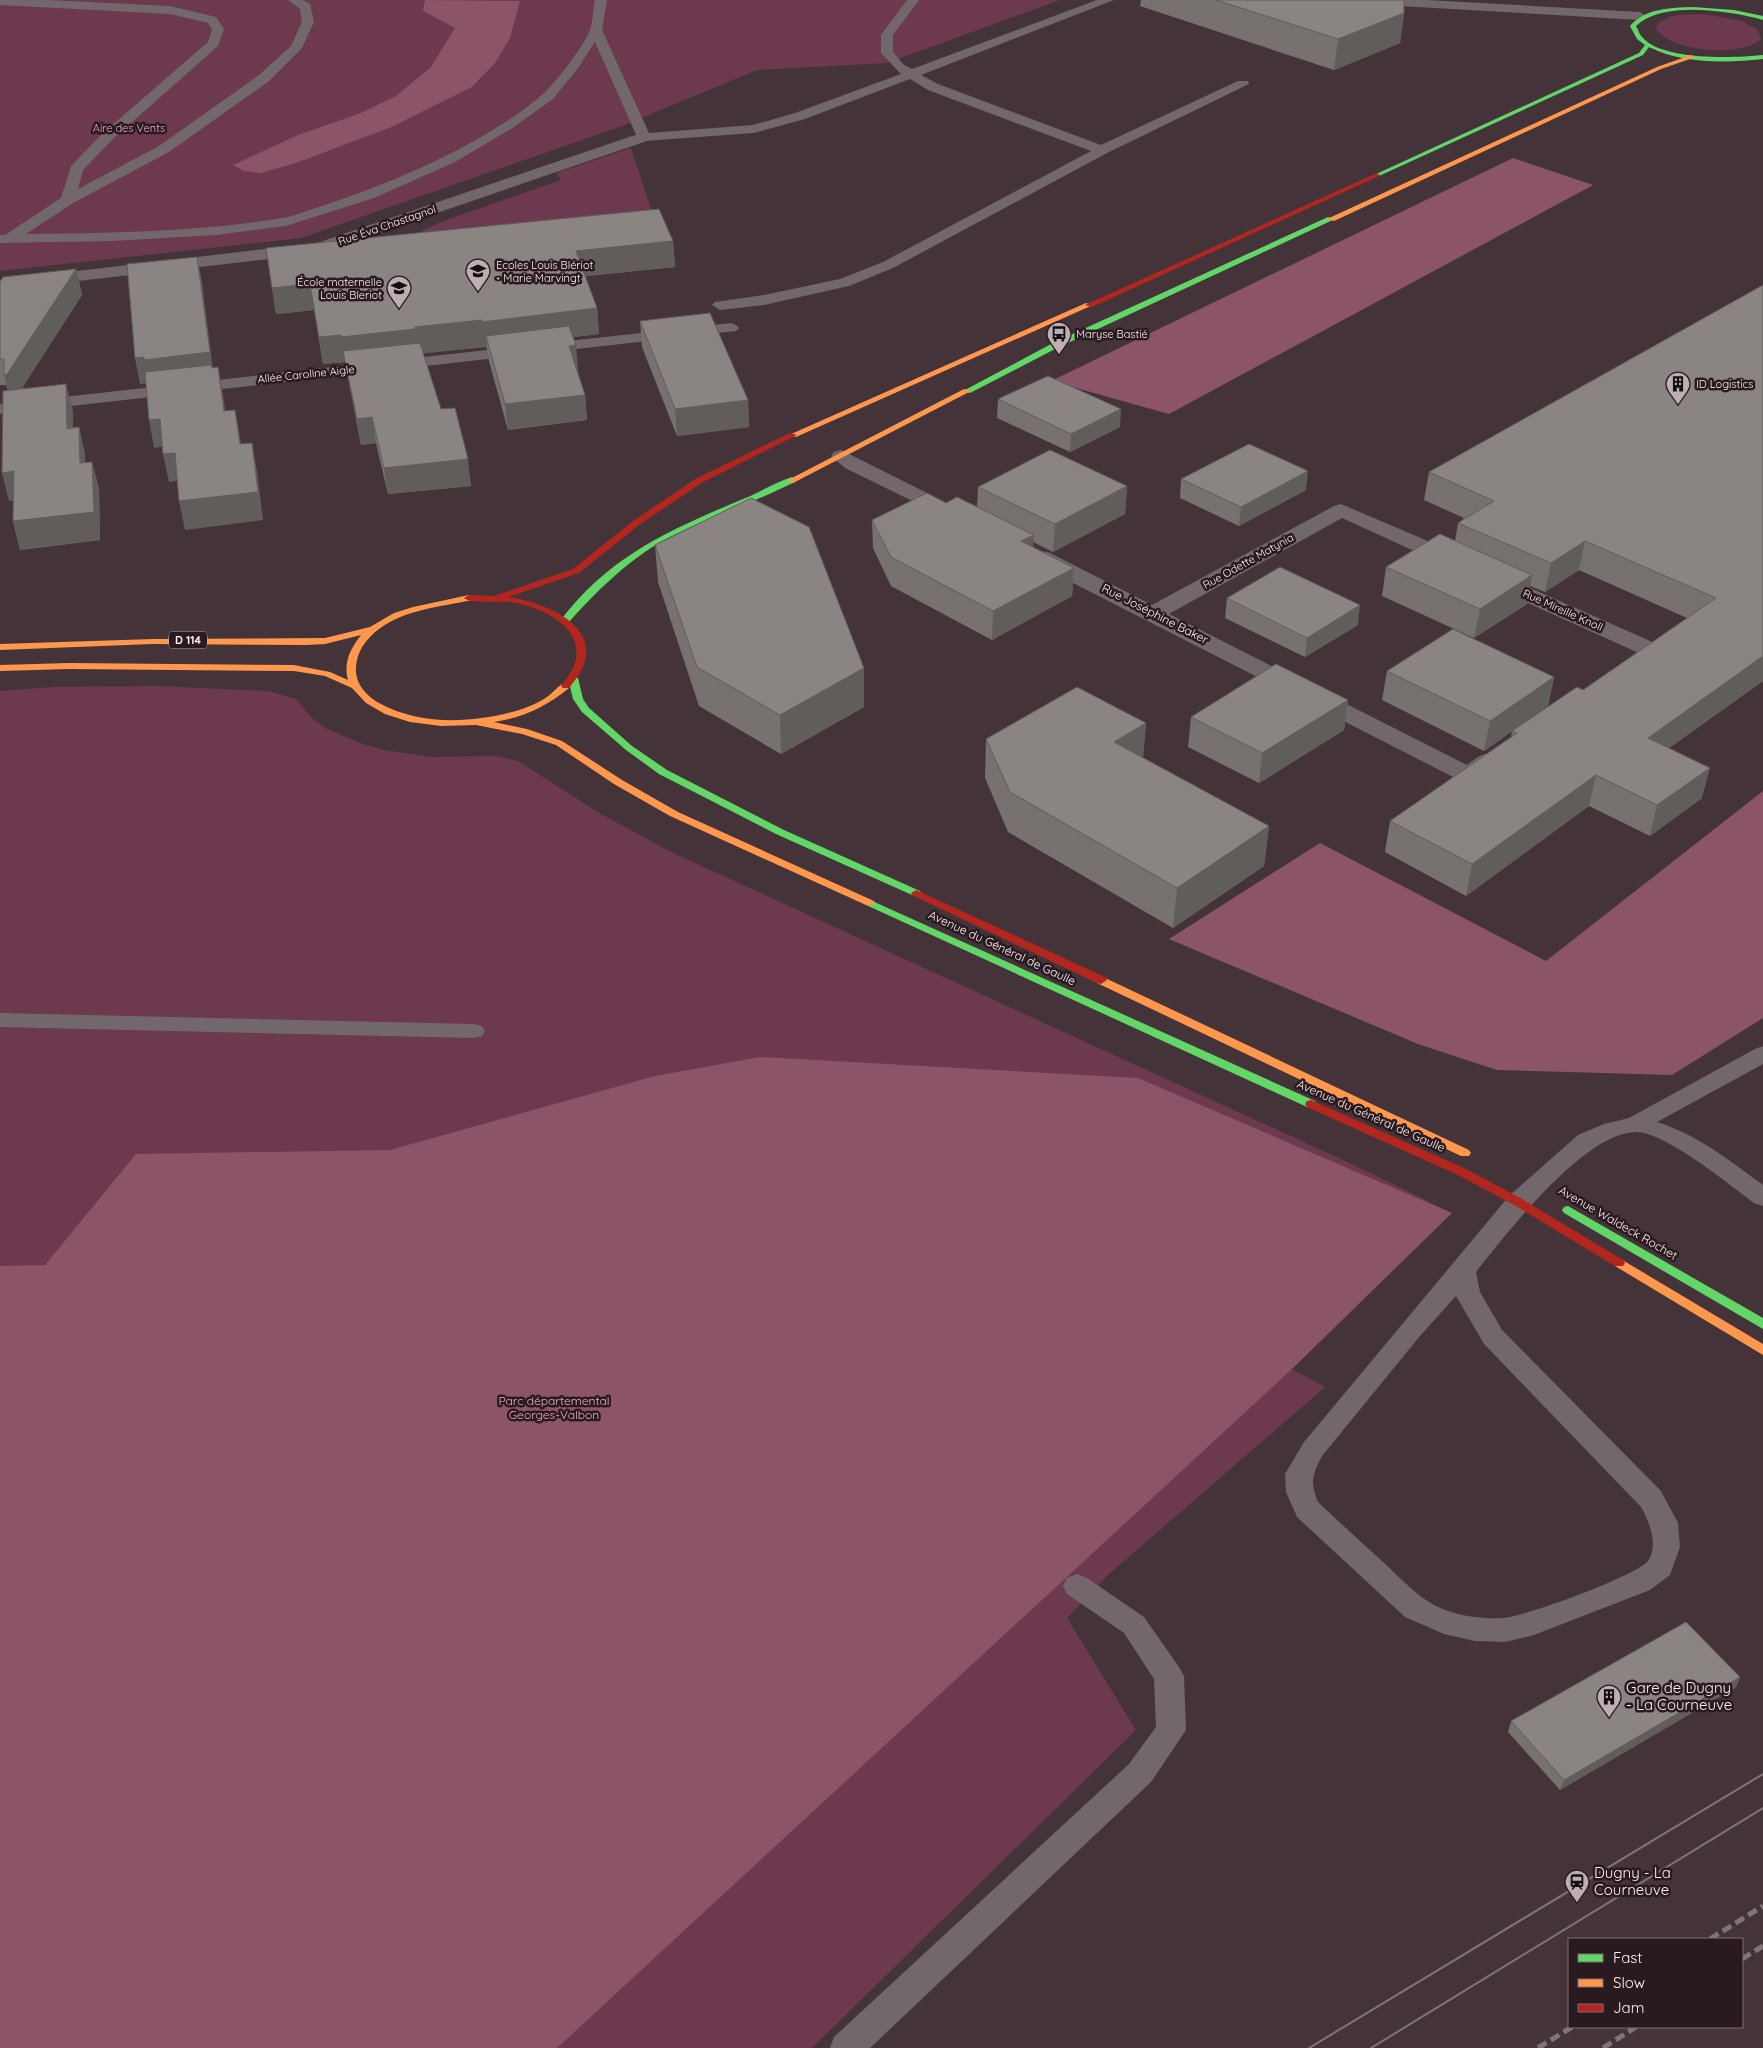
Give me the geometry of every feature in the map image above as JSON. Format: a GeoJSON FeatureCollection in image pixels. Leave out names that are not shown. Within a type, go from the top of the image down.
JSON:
{"type":"FeatureCollection","features":[{"type":"Feature","properties":{"kind":"main road"},"geometry":{"type":"LineString","coordinates":[[1724,8],[1752,3]]}},
{"type":"Feature","properties":{"kind":"main road"},"geometry":{"type":"LineString","coordinates":[[1763,18],[1724,8],[1681,6],[1657,10],[1640,16],[1632,27],[1635,34],[1648,44],[1691,57],[1722,60],[1763,57]]}},
{"type":"Feature","properties":{"kind":"main road"},"geometry":{"type":"LineString","coordinates":[[496,598],[576,571],[636,523],[700,480],[755,452],[1160,275],[1414,160],[1641,54],[1648,44]]}},
{"type":"Feature","properties":{"kind":"main road"},"geometry":{"type":"LineString","coordinates":[[565,622],[594,587],[646,547],[671,533],[758,498],[1056,345],[1658,68],[1691,57]]}},
{"type":"Feature","properties":{"kind":"main road"},"geometry":{"type":"LineString","coordinates":[[469,598],[496,598],[523,602],[547,610],[565,622],[574,631],[581,648],[580,666],[573,678],[551,698],[517,714],[477,722],[445,724],[406,718],[388,712],[368,700],[355,686],[350,672],[352,657],[360,642],[374,629],[393,617],[425,605],[469,598]]}},
{"type":"Feature","properties":{"kind":"main road","name":"D 114"},"geometry":{"type":"LineString","coordinates":[[0,647],[80,642],[169,640],[306,642],[325,641],[374,629]]}},
{"type":"Feature","properties":{"kind":"main road","name":"D 114"},"geometry":{"type":"LineString","coordinates":[[0,668],[69,666],[294,668],[327,674],[355,686]]}},
{"type":"Feature","properties":{"kind":"main road","name":"Avenue du Général de Gaulle"},"geometry":{"type":"LineString","coordinates":[[573,678],[578,699],[585,710],[629,748],[663,772],[780,832],[956,911],[1476,1159]]}},
{"type":"Feature","properties":{"kind":"main road","name":"Avenue du Général de Gaulle"},"geometry":{"type":"LineString","coordinates":[[477,722],[524,731],[559,742],[618,782],[674,814],[1462,1172],[1528,1192]]}},
{"type":"Feature","properties":{"kind":"main road"},"geometry":{"type":"LineString","coordinates":[[1528,1192],[1763,1350]]}},
{"type":"Feature","properties":{"kind":"main road","name":"Avenue Waldeck Rochet"},"geometry":{"type":"LineString","coordinates":[[1557,1203],[1763,1324]]}},
{"type":"Feature","properties":{"kind":"street","name":"Rue Éva Chastagnol"},"geometry":{"type":"LineString","coordinates":[[0,285],[320,248],[644,137]]}},
{"type":"Feature","properties":{"kind":"street"},"geometry":{"type":"LineString","coordinates":[[841,456],[852,464],[969,522]]}},
{"type":"Feature","properties":{"kind":"street","name":"Rue Odette Matynia"},"geometry":{"type":"LineString","coordinates":[[1155,613],[1341,510]]}},
{"type":"Feature","properties":{"kind":"street","name":"Rue Mireille Knoll"},"geometry":{"type":"LineString","coordinates":[[1341,510],[1649,649],[1625,666]]}},
{"type":"Feature","properties":{"kind":"street","name":"Rue Joséphine Baker"},"geometry":{"type":"LineString","coordinates":[[1021,547],[1155,613],[1468,775],[1507,748]]}},
{"type":"Feature","properties":{"kind":"lane"},"geometry":{"type":"LineString","coordinates":[[5,238],[68,200],[164,149],[264,78],[296,48],[308,22],[306,7],[294,0]]}},
{"type":"Feature","properties":{"kind":"lane"},"geometry":{"type":"LineString","coordinates":[[5,238],[112,237],[216,231],[286,222],[369,195],[450,159],[506,126],[548,96],[574,66],[596,30],[601,0]]}},
{"type":"Feature","properties":{"kind":"lane"},"geometry":{"type":"LineString","coordinates":[[913,0],[888,35],[888,54],[900,68],[933,87],[1102,150]]}},
{"type":"Feature","properties":{"kind":"lane"},"geometry":{"type":"LineString","coordinates":[[596,30],[644,137],[754,129],[800,116],[1108,0]]}},
{"type":"Feature","properties":{"kind":"lane"},"geometry":{"type":"LineString","coordinates":[[1364,0],[1640,16]]}},
{"type":"Feature","properties":{"kind":"lane"},"geometry":{"type":"LineString","coordinates":[[1504,0],[1538,9]]}},
{"type":"Feature","properties":{"kind":"lane"},"geometry":{"type":"LineString","coordinates":[[0,1],[170,10],[212,20],[218,29],[214,43],[108,136],[76,169],[68,200]]}},
{"type":"Feature","properties":{"kind":"lane"},"geometry":{"type":"LineString","coordinates":[[720,305],[764,300],[844,283],[888,265],[1102,150],[1243,84]]}},
{"type":"Feature","properties":{"kind":"lane","name":"Allée Caroline Aigle"},"geometry":{"type":"LineString","coordinates":[[0,409],[732,328]]}},
{"type":"Feature","properties":{"kind":"lane"},"geometry":{"type":"LineString","coordinates":[[0,1020],[474,1031]]}},
{"type":"Feature","properties":{"kind":"lane"},"geometry":{"type":"LineString","coordinates":[[1464,1271],[1467,1293],[1493,1337],[1651,1499],[1664,1523],[1666,1547],[1660,1567],[1640,1582],[1534,1623],[1505,1630],[1475,1629],[1444,1622],[1415,1609],[1307,1509],[1300,1492],[1299,1474],[1313,1450],[1411,1329],[1464,1271],[1528,1192],[1586,1141],[1612,1130],[1636,1124],[1763,1054]]}},
{"type":"Feature","properties":{"kind":"lane"},"geometry":{"type":"LineString","coordinates":[[1636,1124],[1668,1134],[1703,1153],[1763,1197]]}},
{"type":"Feature","properties":{"kind":"lane"},"geometry":{"type":"LineString","coordinates":[[846,2048],[1140,1773],[1171,1730],[1169,1676],[1134,1625],[1077,1586]]}},
{"type":"Feature","properties":{"kind":"green space","name":"Aire des Vents"},"geometry":{"type":"Polygon","coordinates":[[[0,0],[1060,0],[887,63],[757,70],[622,126],[301,238],[0,271],[0,0]]]}},
{"type":"Feature","properties":{"kind":"green space"},"geometry":{"type":"Polygon","coordinates":[[[425,0],[520,1],[510,38],[495,63],[472,87],[389,128],[296,163],[261,173],[244,171],[233,165],[298,135],[361,113],[396,96],[431,67],[455,28],[423,11],[425,0]]]}},
{"type":"Feature","properties":{"kind":"green space"},"geometry":{"type":"Polygon","coordinates":[[[1704,14],[1742,21],[1758,30],[1761,39],[1752,45],[1739,49],[1707,50],[1676,43],[1664,37],[1656,29],[1657,24],[1669,17],[1704,14]]]}},
{"type":"Feature","properties":{"kind":"green space"},"geometry":{"type":"Polygon","coordinates":[[[631,148],[655,221],[391,247],[438,223],[561,180],[556,173],[631,148]]]}},
{"type":"Feature","properties":{"kind":"green space"},"geometry":{"type":"Polygon","coordinates":[[[1513,158],[1593,185],[1169,414],[1051,381],[1513,158]]]}},
{"type":"Feature","properties":{"kind":"green space","name":"Parc départemental Georges-Valbon"},"geometry":{"type":"Polygon","coordinates":[[[158,686],[268,691],[296,699],[312,718],[327,729],[363,744],[384,750],[432,757],[496,756],[518,761],[601,814],[671,852],[1354,1165],[1452,1213],[1275,1360],[1325,1387],[1108,1575],[1067,1618],[1136,1730],[812,2048],[0,2048],[0,691],[52,687],[158,686]]]}},
{"type":"Feature","properties":{"kind":"green space"},"geometry":{"type":"Polygon","coordinates":[[[1763,791],[1763,1018],[1672,1075],[1497,1070],[1418,1044],[1169,939],[1320,843],[1546,961],[1763,791]]]}},
{"type":"Feature","properties":{"kind":"green space","name":"Parc départemental Georges-Valbon"},"geometry":{"type":"Polygon","coordinates":[[[760,1057],[1138,1078],[1452,1213],[1292,1369],[557,2048],[0,2048],[0,1266],[45,1265],[136,1154],[390,1150],[655,1076],[760,1057]]]}},
{"type":"Feature","properties":{"kind":"building"},"geometry":{"type":"Polygon","coordinates":[[[1216,0],[1404,0],[1404,13],[1338,39],[1216,0]]]}},
{"type":"Feature","properties":{"kind":"building"},"geometry":{"type":"Polygon","coordinates":[[[659,209],[673,241],[576,251],[597,308],[482,322],[482,320],[415,327],[415,329],[341,337],[341,335],[319,337],[310,284],[272,288],[266,248],[659,209]]]}},
{"type":"Feature","properties":{"kind":"building"},"geometry":{"type":"Polygon","coordinates":[[[197,257],[210,352],[144,360],[144,357],[135,358],[127,264],[197,257]]]}},
{"type":"Feature","properties":{"kind":"building"},"geometry":{"type":"Polygon","coordinates":[[[76,269],[7,374],[4,375],[4,359],[0,359],[0,282],[3,277],[76,269]]]}},
{"type":"Feature","properties":{"kind":"building"},"geometry":{"type":"Polygon","coordinates":[[[1763,285],[1763,656],[1648,738],[1710,768],[1657,805],[1596,775],[1472,864],[1390,821],[1517,733],[1512,731],[1577,687],[1583,690],[1716,598],[1585,541],[1551,563],[1458,523],[1494,501],[1429,472],[1763,285]]]}},
{"type":"Feature","properties":{"kind":"building"},"geometry":{"type":"Polygon","coordinates":[[[710,313],[748,400],[675,409],[640,321],[710,313]]]}},
{"type":"Feature","properties":{"kind":"building"},"geometry":{"type":"Polygon","coordinates":[[[569,326],[576,345],[569,346],[585,395],[505,404],[486,336],[569,326]]]}},
{"type":"Feature","properties":{"kind":"building"},"geometry":{"type":"Polygon","coordinates":[[[420,343],[441,409],[455,408],[468,459],[384,468],[372,417],[357,419],[343,351],[420,343]]]}},
{"type":"Feature","properties":{"kind":"building"},"geometry":{"type":"Polygon","coordinates":[[[211,365],[212,368],[218,367],[224,411],[235,410],[240,444],[252,443],[258,492],[179,501],[175,453],[163,454],[160,419],[149,420],[145,372],[211,365]]]}},
{"type":"Feature","properties":{"kind":"building"},"geometry":{"type":"Polygon","coordinates":[[[1048,376],[1121,409],[1071,434],[998,399],[1048,376]]]}},
{"type":"Feature","properties":{"kind":"building"},"geometry":{"type":"Polygon","coordinates":[[[66,384],[67,429],[79,427],[80,463],[92,462],[94,512],[13,521],[14,471],[2,473],[3,391],[66,384]]]}},
{"type":"Feature","properties":{"kind":"building"},"geometry":{"type":"Polygon","coordinates":[[[1249,444],[1308,471],[1241,507],[1181,479],[1249,444]]]}},
{"type":"Feature","properties":{"kind":"building"},"geometry":{"type":"Polygon","coordinates":[[[1050,450],[1127,486],[1055,524],[978,487],[1050,450]]]}},
{"type":"Feature","properties":{"kind":"building"},"geometry":{"type":"Polygon","coordinates":[[[927,493],[946,503],[957,497],[1034,535],[1021,541],[1074,568],[993,611],[891,557],[872,520],[927,493]]]}},
{"type":"Feature","properties":{"kind":"building"},"geometry":{"type":"Polygon","coordinates":[[[751,498],[809,527],[864,668],[780,715],[697,667],[655,545],[751,498]]]}},
{"type":"Feature","properties":{"kind":"building"},"geometry":{"type":"Polygon","coordinates":[[[1440,534],[1532,575],[1480,609],[1386,567],[1440,534]]]}},
{"type":"Feature","properties":{"kind":"building"},"geometry":{"type":"Polygon","coordinates":[[[1280,567],[1360,605],[1307,638],[1227,598],[1280,567]]]}},
{"type":"Feature","properties":{"kind":"building"},"geometry":{"type":"Polygon","coordinates":[[[1453,629],[1554,677],[1490,721],[1387,671],[1453,629]]]}},
{"type":"Feature","properties":{"kind":"building"},"geometry":{"type":"Polygon","coordinates":[[[1276,664],[1348,700],[1262,753],[1191,717],[1276,664]]]}},
{"type":"Feature","properties":{"kind":"building"},"geometry":{"type":"Polygon","coordinates":[[[1077,687],[1146,723],[1114,742],[1269,826],[1177,888],[1010,792],[986,739],[1077,687]]]}},
{"type":"Feature","properties":{"kind":"building","name":"Gare de Dugny - La Courneuve"},"geometry":{"type":"Polygon","coordinates":[[[1686,1622],[1740,1677],[1564,1780],[1511,1721],[1686,1622]]]}},
{"type":"Feature","properties":{"kind":"tram line"},"geometry":{"type":"LineString","coordinates":[[1309,2048],[1763,1774]]}},
{"type":"Feature","properties":{"kind":"tram line"},"geometry":{"type":"LineString","coordinates":[[1371,2048],[1763,1808]]}},
{"type":"Feature","properties":{"kind":"railway"},"geometry":{"type":"LineString","coordinates":[[1712,1938],[1763,1906]]}},
{"type":"Feature","properties":{"kind":"railway"},"geometry":{"type":"LineString","coordinates":[[1743,1958],[1763,1946]]}},
{"type":"Feature","properties":{"kind":"railway"},"geometry":{"type":"LineString","coordinates":[[1538,2048],[1570,2028]]}},
{"type":"Feature","properties":{"kind":"railway"},"geometry":{"type":"LineString","coordinates":[[1603,2048],[1634,2028]]}},
{"type":"Feature","properties":{"kind":"traffic: fast"},"geometry":{"type":"LineString","coordinates":[[1763,18],[1714,10],[1673,10],[1641,18],[1633,26],[1639,38],[1652,47],[1670,53],[1711,59],[1763,57]]}},
{"type":"Feature","properties":{"kind":"traffic: fast"},"geometry":{"type":"LineString","coordinates":[[1377,175],[1641,54],[1648,44]]}},
{"type":"Feature","properties":{"kind":"traffic: fast"},"geometry":{"type":"LineString","coordinates":[[967,391],[1056,345],[1331,219]]}},
{"type":"Feature","properties":{"kind":"traffic: fast"},"geometry":{"type":"LineString","coordinates":[[565,621],[613,572],[655,542],[792,480]]}},
{"type":"Feature","properties":{"kind":"traffic: fast"},"geometry":{"type":"LineString","coordinates":[[573,678],[578,699],[585,710],[629,748],[663,772],[780,832],[916,893]]}},
{"type":"Feature","properties":{"kind":"traffic: fast"},"geometry":{"type":"LineString","coordinates":[[870,903],[1311,1104]]}},
{"type":"Feature","properties":{"kind":"traffic: fast"},"geometry":{"type":"LineString","coordinates":[[1568,1210],[1763,1324]]}},
{"type":"Feature","properties":{"kind":"traffic: slow"},"geometry":{"type":"LineString","coordinates":[[1331,219],[1659,68],[1691,57]]}},
{"type":"Feature","properties":{"kind":"traffic: slow"},"geometry":{"type":"LineString","coordinates":[[793,435],[1089,305]]}},
{"type":"Feature","properties":{"kind":"traffic: slow"},"geometry":{"type":"LineString","coordinates":[[792,480],[967,391]]}},
{"type":"Feature","properties":{"kind":"traffic: slow"},"geometry":{"type":"LineString","coordinates":[[469,598],[416,608],[381,624],[366,635],[356,648],[351,665],[353,681],[361,694],[369,701],[389,712],[413,719],[441,723],[470,723],[498,719],[525,711],[548,700],[566,686]]}},
{"type":"Feature","properties":{"kind":"traffic: slow"},"geometry":{"type":"LineString","coordinates":[[0,647],[76,643],[306,642],[325,641],[374,629]]}},
{"type":"Feature","properties":{"kind":"traffic: slow"},"geometry":{"type":"LineString","coordinates":[[0,668],[69,666],[294,668],[327,674],[355,686]]}},
{"type":"Feature","properties":{"kind":"traffic: slow"},"geometry":{"type":"LineString","coordinates":[[477,722],[524,731],[559,743],[618,782],[674,814],[870,903]]}},
{"type":"Feature","properties":{"kind":"traffic: slow"},"geometry":{"type":"LineString","coordinates":[[1101,980],[1465,1153]]}},
{"type":"Feature","properties":{"kind":"traffic: slow"},"geometry":{"type":"LineString","coordinates":[[1619,1263],[1763,1350]]}},
{"type":"Feature","properties":{"kind":"traffic: jam"},"geometry":{"type":"LineString","coordinates":[[1089,305],[1377,175]]}},
{"type":"Feature","properties":{"kind":"traffic: jam"},"geometry":{"type":"LineString","coordinates":[[496,598],[576,571],[636,523],[700,480],[793,435]]}},
{"type":"Feature","properties":{"kind":"traffic: jam"},"geometry":{"type":"LineString","coordinates":[[469,598],[508,599],[531,604],[546,609],[569,625],[577,636],[581,647],[581,659],[576,672],[566,686]]}},
{"type":"Feature","properties":{"kind":"traffic: jam"},"geometry":{"type":"LineString","coordinates":[[916,893],[1101,980]]}},
{"type":"Feature","properties":{"kind":"traffic: jam"},"geometry":{"type":"LineString","coordinates":[[1311,1104],[1462,1172],[1518,1202],[1619,1263]]}},
{"type":"Feature","properties":{"kind":"place","name":"Ecoles Louis Blériot - Marie Marvingt"},"geometry":{"type":"Point","coordinates":[478,292]}},
{"type":"Feature","properties":{"kind":"place","name":"École maternelle Louis Bleriot"},"geometry":{"type":"Point","coordinates":[399,309]}},
{"type":"Feature","properties":{"kind":"place","name":"Maryse Bastié"},"geometry":{"type":"Point","coordinates":[1059,355]}},
{"type":"Feature","properties":{"kind":"place","name":"ID Logistics"},"geometry":{"type":"Point","coordinates":[1678,405]}},
{"type":"Feature","properties":{"kind":"place","name":"Gare de Dugny - La Courneuve"},"geometry":{"type":"Point","coordinates":[1609,1718]}},
{"type":"Feature","properties":{"kind":"place","name":"Dugny - La Courneuve"},"geometry":{"type":"Point","coordinates":[1577,1903]}}]}
